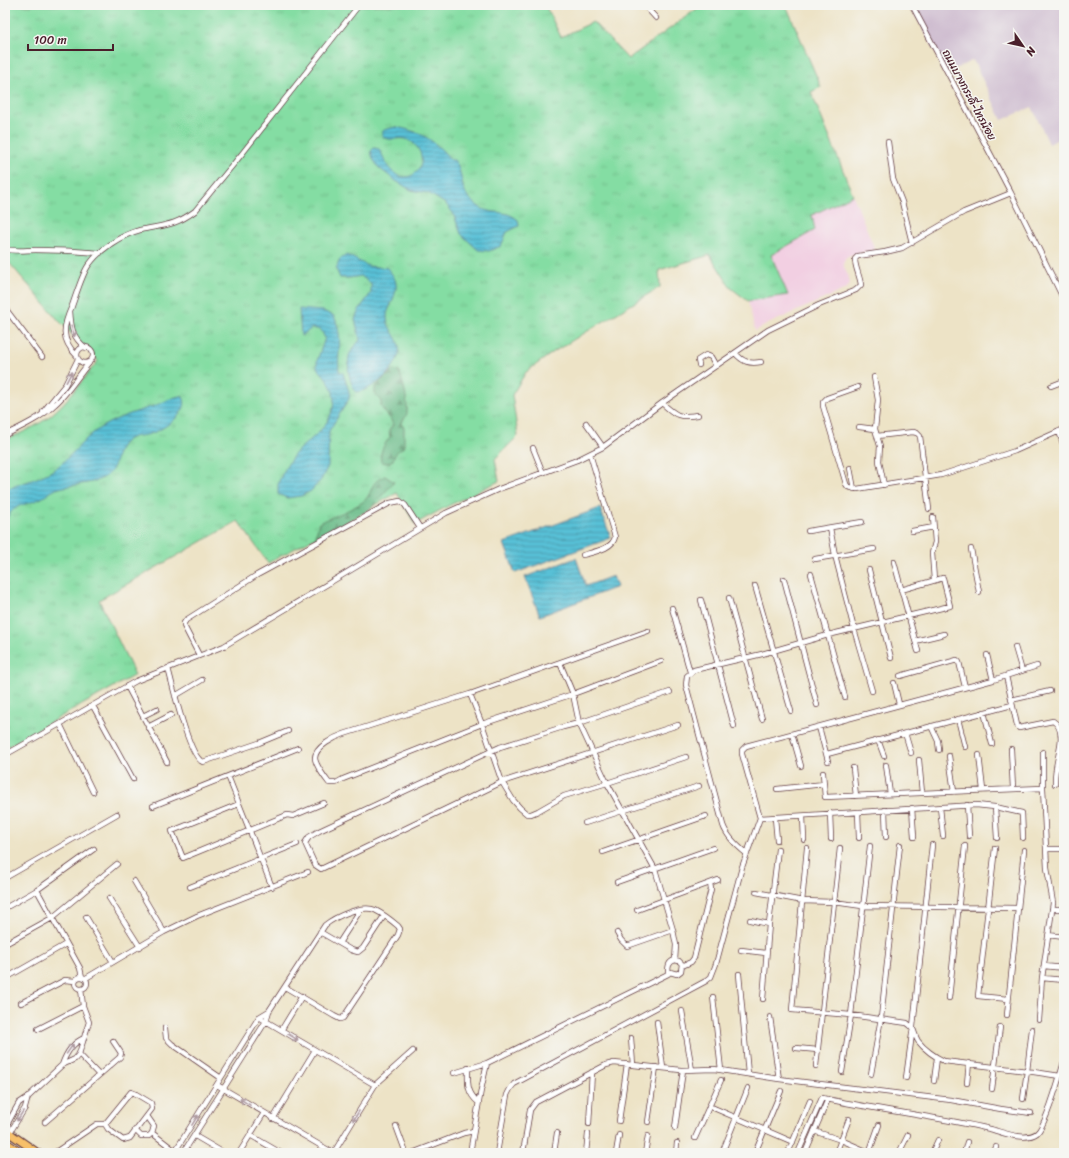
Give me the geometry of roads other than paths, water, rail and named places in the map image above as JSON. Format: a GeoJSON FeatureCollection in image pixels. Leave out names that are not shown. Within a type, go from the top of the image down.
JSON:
{"type":"FeatureCollection","features":[{"type":"Feature","properties":{"kind":"main road"},"geometry":{"type":"LineString","coordinates":[[6,1131],[38,1153]]}},
{"type":"Feature","properties":{"kind":"main road"},"geometry":{"type":"LineString","coordinates":[[5,1142],[21,1153]]}},
{"type":"Feature","properties":{"kind":"street"},"geometry":{"type":"LineString","coordinates":[[89,363],[81,362],[66,342],[64,333],[70,310],[88,267],[100,254],[125,235],[176,223],[186,218],[194,211],[241,155],[359,5]]}},
{"type":"Feature","properties":{"kind":"street"},"geometry":{"type":"LineString","coordinates":[[644,5],[656,18]]}},
{"type":"Feature","properties":{"kind":"street","name":"ถนนบางกระดี่-ไทรน้อย"},"geometry":{"type":"LineString","coordinates":[[912,5],[1042,253],[1064,300]]}},
{"type":"Feature","properties":{"kind":"street"},"geometry":{"type":"LineString","coordinates":[[888,142],[893,178],[902,202],[912,243]]}},
{"type":"Feature","properties":{"kind":"street"},"geometry":{"type":"LineString","coordinates":[[5,755],[126,686],[224,646],[420,528],[459,507],[499,489],[590,454],[735,352],[777,326],[819,305],[856,290],[861,285],[855,264],[855,259],[858,256],[893,250],[912,243],[946,221],[1011,193]]}},
{"type":"Feature","properties":{"kind":"street"},"geometry":{"type":"LineString","coordinates":[[5,250],[79,251],[100,254]]}},
{"type":"Feature","properties":{"kind":"street"},"geometry":{"type":"LineString","coordinates":[[5,308],[42,357]]}},
{"type":"Feature","properties":{"kind":"street"},"geometry":{"type":"LineString","coordinates":[[5,435],[54,406],[93,357],[91,350],[86,348],[75,338],[70,310]]}},
{"type":"Feature","properties":{"kind":"street"},"geometry":{"type":"LineString","coordinates":[[41,415],[48,404],[62,390],[81,349],[86,348]]}},
{"type":"Feature","properties":{"kind":"street"},"geometry":{"type":"LineString","coordinates":[[735,352],[744,361],[753,364],[761,362]]}},
{"type":"Feature","properties":{"kind":"street"},"geometry":{"type":"LineString","coordinates":[[699,364],[698,360],[706,355],[711,357],[716,366]]}},
{"type":"Feature","properties":{"kind":"street"},"geometry":{"type":"LineString","coordinates":[[874,377],[878,400],[875,429],[880,446],[879,462],[884,485]]}},
{"type":"Feature","properties":{"kind":"street"},"geometry":{"type":"LineString","coordinates":[[1051,386],[1064,381]]}},
{"type":"Feature","properties":{"kind":"street"},"geometry":{"type":"LineString","coordinates":[[858,387],[827,398],[823,402],[846,484],[848,487],[854,489],[925,479],[957,470],[1015,451],[1064,429]]}},
{"type":"Feature","properties":{"kind":"street"},"geometry":{"type":"LineString","coordinates":[[662,403],[677,415],[685,417],[698,415]]}},
{"type":"Feature","properties":{"kind":"street"},"geometry":{"type":"LineString","coordinates":[[586,423],[602,447]]}},
{"type":"Feature","properties":{"kind":"street"},"geometry":{"type":"LineString","coordinates":[[859,427],[875,429]]}},
{"type":"Feature","properties":{"kind":"street"},"geometry":{"type":"LineString","coordinates":[[1059,431],[1064,447]]}},
{"type":"Feature","properties":{"kind":"street"},"geometry":{"type":"LineString","coordinates":[[877,436],[913,432],[919,434],[929,509]]}},
{"type":"Feature","properties":{"kind":"street"},"geometry":{"type":"LineString","coordinates":[[533,448],[542,473]]}},
{"type":"Feature","properties":{"kind":"street"},"geometry":{"type":"LineString","coordinates":[[583,555],[608,546],[615,540],[590,454]]}},
{"type":"Feature","properties":{"kind":"street"},"geometry":{"type":"LineString","coordinates":[[850,468],[854,489]]}},
{"type":"Feature","properties":{"kind":"street"},"geometry":{"type":"LineString","coordinates":[[199,655],[184,626],[186,620],[189,616],[257,575],[390,503],[400,501],[405,505],[420,528]]}},
{"type":"Feature","properties":{"kind":"street"},"geometry":{"type":"LineString","coordinates":[[933,517],[935,542],[932,553],[934,580]]}},
{"type":"Feature","properties":{"kind":"street"},"geometry":{"type":"LineString","coordinates":[[808,531],[862,522]]}},
{"type":"Feature","properties":{"kind":"street"},"geometry":{"type":"LineString","coordinates":[[912,531],[934,527]]}},
{"type":"Feature","properties":{"kind":"street"},"geometry":{"type":"LineString","coordinates":[[830,528],[854,629],[872,691]]}},
{"type":"Feature","properties":{"kind":"street"},"geometry":{"type":"LineString","coordinates":[[815,560],[874,549]]}},
{"type":"Feature","properties":{"kind":"street"},"geometry":{"type":"LineString","coordinates":[[971,549],[979,592]]}},
{"type":"Feature","properties":{"kind":"street"},"geometry":{"type":"LineString","coordinates":[[894,562],[918,651]]}},
{"type":"Feature","properties":{"kind":"street"},"geometry":{"type":"LineString","coordinates":[[869,570],[891,658]]}},
{"type":"Feature","properties":{"kind":"street"},"geometry":{"type":"LineString","coordinates":[[811,574],[845,697]]}},
{"type":"Feature","properties":{"kind":"street"},"geometry":{"type":"LineString","coordinates":[[784,578],[818,705]]}},
{"type":"Feature","properties":{"kind":"street"},"geometry":{"type":"LineString","coordinates":[[747,854],[735,844],[723,825],[686,685],[686,680],[690,672],[774,651],[828,635],[950,606],[944,580],[942,578],[901,590]]}},
{"type":"Feature","properties":{"kind":"street"},"geometry":{"type":"LineString","coordinates":[[755,586],[791,711]]}},
{"type":"Feature","properties":{"kind":"street"},"geometry":{"type":"LineString","coordinates":[[729,598],[762,719]]}},
{"type":"Feature","properties":{"kind":"street"},"geometry":{"type":"LineString","coordinates":[[701,600],[734,726]]}},
{"type":"Feature","properties":{"kind":"street"},"geometry":{"type":"LineString","coordinates":[[672,608],[690,672]]}},
{"type":"Feature","properties":{"kind":"street"},"geometry":{"type":"LineString","coordinates":[[648,631],[470,694],[336,737],[319,749],[316,753],[315,760],[329,783],[336,783],[482,724],[573,694],[661,661]]}},
{"type":"Feature","properties":{"kind":"street"},"geometry":{"type":"LineString","coordinates":[[915,641],[944,634]]}},
{"type":"Feature","properties":{"kind":"street"},"geometry":{"type":"LineString","coordinates":[[1015,647],[1022,671]]}},
{"type":"Feature","properties":{"kind":"street"},"geometry":{"type":"LineString","coordinates":[[987,655],[992,680]]}},
{"type":"Feature","properties":{"kind":"street"},"geometry":{"type":"LineString","coordinates":[[900,676],[957,660],[959,662],[965,687]]}},
{"type":"Feature","properties":{"kind":"street"},"geometry":{"type":"LineString","coordinates":[[560,663],[573,694],[579,723],[593,754],[655,869],[673,930],[676,945],[675,960]]}},
{"type":"Feature","properties":{"kind":"street"},"geometry":{"type":"LineString","coordinates":[[497,1153],[507,1095],[514,1084],[711,977],[715,970],[742,867],[760,818],[742,754],[742,750],[746,746],[992,680],[1037,666]]}},
{"type":"Feature","properties":{"kind":"street"},"geometry":{"type":"LineString","coordinates":[[168,668],[183,725],[200,761],[202,762],[234,752],[288,731]]}},
{"type":"Feature","properties":{"kind":"street"},"geometry":{"type":"LineString","coordinates":[[1006,676],[1017,725],[1019,728],[1053,721],[1057,725],[1063,739],[1056,768],[1055,784]]}},
{"type":"Feature","properties":{"kind":"street"},"geometry":{"type":"LineString","coordinates":[[175,696],[202,680]]}},
{"type":"Feature","properties":{"kind":"street"},"geometry":{"type":"LineString","coordinates":[[894,683],[899,704]]}},
{"type":"Feature","properties":{"kind":"street"},"geometry":{"type":"LineString","coordinates":[[126,686],[166,762]]}},
{"type":"Feature","properties":{"kind":"street"},"geometry":{"type":"LineString","coordinates":[[827,754],[984,712],[1050,691]]}},
{"type":"Feature","properties":{"kind":"street"},"geometry":{"type":"LineString","coordinates":[[670,692],[579,723],[500,747],[319,831],[309,837],[306,844],[315,865],[321,869],[502,782],[678,726]]}},
{"type":"Feature","properties":{"kind":"street"},"geometry":{"type":"LineString","coordinates":[[470,694],[502,782],[520,808],[527,814],[531,814],[564,796],[686,757]]}},
{"type":"Feature","properties":{"kind":"street"},"geometry":{"type":"LineString","coordinates":[[92,706],[133,779]]}},
{"type":"Feature","properties":{"kind":"street"},"geometry":{"type":"LineString","coordinates":[[143,716],[157,709]]}},
{"type":"Feature","properties":{"kind":"street"},"geometry":{"type":"LineString","coordinates":[[984,712],[992,744]]}},
{"type":"Feature","properties":{"kind":"street"},"geometry":{"type":"LineString","coordinates":[[148,727],[171,715]]}},
{"type":"Feature","properties":{"kind":"street"},"geometry":{"type":"LineString","coordinates":[[958,719],[966,747]]}},
{"type":"Feature","properties":{"kind":"street"},"geometry":{"type":"LineString","coordinates":[[60,724],[93,792]]}},
{"type":"Feature","properties":{"kind":"street"},"geometry":{"type":"LineString","coordinates":[[931,726],[938,742],[939,750]]}},
{"type":"Feature","properties":{"kind":"street"},"geometry":{"type":"LineString","coordinates":[[819,727],[828,761]]}},
{"type":"Feature","properties":{"kind":"street"},"geometry":{"type":"LineString","coordinates":[[905,733],[911,753]]}},
{"type":"Feature","properties":{"kind":"street"},"geometry":{"type":"LineString","coordinates":[[792,734],[801,766]]}},
{"type":"Feature","properties":{"kind":"street"},"geometry":{"type":"LineString","coordinates":[[878,740],[884,756]]}},
{"type":"Feature","properties":{"kind":"street"},"geometry":{"type":"LineString","coordinates":[[153,806],[298,748]]}},
{"type":"Feature","properties":{"kind":"street"},"geometry":{"type":"LineString","coordinates":[[1011,749],[1013,789]]}},
{"type":"Feature","properties":{"kind":"street"},"geometry":{"type":"LineString","coordinates":[[1039,1020],[1042,978],[1052,908],[1047,868],[1043,788],[1043,752]]}},
{"type":"Feature","properties":{"kind":"street"},"geometry":{"type":"LineString","coordinates":[[979,755],[983,790]]}},
{"type":"Feature","properties":{"kind":"street"},"geometry":{"type":"LineString","coordinates":[[949,756],[954,792]]}},
{"type":"Feature","properties":{"kind":"street"},"geometry":{"type":"LineString","coordinates":[[919,760],[922,793]]}},
{"type":"Feature","properties":{"kind":"street"},"geometry":{"type":"LineString","coordinates":[[886,765],[890,794]]}},
{"type":"Feature","properties":{"kind":"street"},"geometry":{"type":"LineString","coordinates":[[853,768],[856,796]]}},
{"type":"Feature","properties":{"kind":"street"},"geometry":{"type":"LineString","coordinates":[[1056,768],[1064,768]]}},
{"type":"Feature","properties":{"kind":"street"},"geometry":{"type":"LineString","coordinates":[[823,773],[825,798],[1043,788]]}},
{"type":"Feature","properties":{"kind":"street"},"geometry":{"type":"LineString","coordinates":[[228,776],[272,887]]}},
{"type":"Feature","properties":{"kind":"street"},"geometry":{"type":"LineString","coordinates":[[777,789],[824,784]]}},
{"type":"Feature","properties":{"kind":"street"},"geometry":{"type":"LineString","coordinates":[[585,823],[699,786]]}},
{"type":"Feature","properties":{"kind":"street"},"geometry":{"type":"LineString","coordinates":[[239,804],[172,831],[183,858],[287,815],[293,816],[324,803]]}},
{"type":"Feature","properties":{"kind":"street"},"geometry":{"type":"LineString","coordinates":[[967,805],[969,836]]}},
{"type":"Feature","properties":{"kind":"street"},"geometry":{"type":"LineString","coordinates":[[760,818],[976,805],[995,807],[1022,813],[1023,838]]}},
{"type":"Feature","properties":{"kind":"street"},"geometry":{"type":"LineString","coordinates":[[940,807],[943,836]]}},
{"type":"Feature","properties":{"kind":"street"},"geometry":{"type":"LineString","coordinates":[[995,807],[997,838]]}},
{"type":"Feature","properties":{"kind":"street"},"geometry":{"type":"LineString","coordinates":[[912,808],[914,837]]}},
{"type":"Feature","properties":{"kind":"street"},"geometry":{"type":"LineString","coordinates":[[885,810],[886,837]]}},
{"type":"Feature","properties":{"kind":"street"},"geometry":{"type":"LineString","coordinates":[[858,812],[858,838]]}},
{"type":"Feature","properties":{"kind":"street"},"geometry":{"type":"LineString","coordinates":[[830,813],[831,839]]}},
{"type":"Feature","properties":{"kind":"street"},"geometry":{"type":"LineString","coordinates":[[5,878],[117,814]]}},
{"type":"Feature","properties":{"kind":"street"},"geometry":{"type":"LineString","coordinates":[[602,852],[706,816]]}},
{"type":"Feature","properties":{"kind":"street"},"geometry":{"type":"LineString","coordinates":[[803,816],[804,840]]}},
{"type":"Feature","properties":{"kind":"street"},"geometry":{"type":"LineString","coordinates":[[775,818],[777,840]]}},
{"type":"Feature","properties":{"kind":"street"},"geometry":{"type":"LineString","coordinates":[[190,887],[297,844]]}},
{"type":"Feature","properties":{"kind":"street"},"geometry":{"type":"LineString","coordinates":[[871,1074],[881,1018],[900,845]]}},
{"type":"Feature","properties":{"kind":"street"},"geometry":{"type":"LineString","coordinates":[[906,1078],[913,1027],[932,845]]}},
{"type":"Feature","properties":{"kind":"street"},"geometry":{"type":"LineString","coordinates":[[842,1072],[851,1015],[862,906],[870,846]]}},
{"type":"Feature","properties":{"kind":"street"},"geometry":{"type":"LineString","coordinates":[[949,998],[965,846]]}},
{"type":"Feature","properties":{"kind":"street"},"geometry":{"type":"LineString","coordinates":[[617,882],[713,848]]}},
{"type":"Feature","properties":{"kind":"street"},"geometry":{"type":"LineString","coordinates":[[807,848],[792,1010],[881,1018],[907,1023],[913,1027],[918,1041],[937,1058],[944,1061],[994,1066],[1060,1076]]}},
{"type":"Feature","properties":{"kind":"street"},"geometry":{"type":"LineString","coordinates":[[816,1066],[840,848]]}},
{"type":"Feature","properties":{"kind":"street"},"geometry":{"type":"LineString","coordinates":[[995,848],[978,996],[1008,999]]}},
{"type":"Feature","properties":{"kind":"street"},"geometry":{"type":"LineString","coordinates":[[5,908],[36,890],[94,849]]}},
{"type":"Feature","properties":{"kind":"street"},"geometry":{"type":"LineString","coordinates":[[762,999],[778,849]]}},
{"type":"Feature","properties":{"kind":"street"},"geometry":{"type":"LineString","coordinates":[[1046,849],[1064,849]]}},
{"type":"Feature","properties":{"kind":"street"},"geometry":{"type":"LineString","coordinates":[[1007,1015],[1024,850]]}},
{"type":"Feature","properties":{"kind":"street"},"geometry":{"type":"LineString","coordinates":[[5,944],[52,918],[117,864]]}},
{"type":"Feature","properties":{"kind":"street"},"geometry":{"type":"LineString","coordinates":[[21,1004],[65,980],[75,981],[77,978],[84,978],[164,932],[197,916],[308,872]]}},
{"type":"Feature","properties":{"kind":"street"},"geometry":{"type":"LineString","coordinates":[[637,910],[718,880]]}},
{"type":"Feature","properties":{"kind":"street"},"geometry":{"type":"LineString","coordinates":[[134,881],[164,932]]}},
{"type":"Feature","properties":{"kind":"street"},"geometry":{"type":"LineString","coordinates":[[454,1073],[487,1063],[670,972],[674,974],[679,973],[682,966],[691,962],[694,958],[711,889],[710,883]]}},
{"type":"Feature","properties":{"kind":"street"},"geometry":{"type":"LineString","coordinates":[[36,890],[88,984],[87,987],[81,990]]}},
{"type":"Feature","properties":{"kind":"street"},"geometry":{"type":"LineString","coordinates":[[756,892],[803,900],[862,906],[1018,908]]}},
{"type":"Feature","properties":{"kind":"street"},"geometry":{"type":"LineString","coordinates":[[109,898],[140,947]]}},
{"type":"Feature","properties":{"kind":"street"},"geometry":{"type":"LineString","coordinates":[[183,1153],[266,1021],[269,1011],[325,925],[332,919],[361,909],[369,908],[384,916],[400,929],[399,933],[344,1018],[340,1018],[285,987]]}},
{"type":"Feature","properties":{"kind":"street"},"geometry":{"type":"LineString","coordinates":[[1052,908],[1064,909]]}},
{"type":"Feature","properties":{"kind":"street"},"geometry":{"type":"LineString","coordinates":[[339,943],[361,909]]}},
{"type":"Feature","properties":{"kind":"street"},"geometry":{"type":"LineString","coordinates":[[320,932],[355,952],[360,951],[384,916]]}},
{"type":"Feature","properties":{"kind":"street"},"geometry":{"type":"LineString","coordinates":[[86,917],[113,962]]}},
{"type":"Feature","properties":{"kind":"street"},"geometry":{"type":"LineString","coordinates":[[750,920],[769,924]]}},
{"type":"Feature","properties":{"kind":"street"},"geometry":{"type":"LineString","coordinates":[[617,933],[624,945],[627,946],[673,930]]}},
{"type":"Feature","properties":{"kind":"street"},"geometry":{"type":"LineString","coordinates":[[1048,935],[1064,937]]}},
{"type":"Feature","properties":{"kind":"street"},"geometry":{"type":"LineString","coordinates":[[6,978],[66,944]]}},
{"type":"Feature","properties":{"kind":"street"},"geometry":{"type":"LineString","coordinates":[[741,950],[766,953]]}},
{"type":"Feature","properties":{"kind":"street"},"geometry":{"type":"LineString","coordinates":[[675,960],[682,966]]}},
{"type":"Feature","properties":{"kind":"street"},"geometry":{"type":"LineString","coordinates":[[668,974],[669,964],[675,960]]}},
{"type":"Feature","properties":{"kind":"street"},"geometry":{"type":"LineString","coordinates":[[1044,966],[1064,968]]}},
{"type":"Feature","properties":{"kind":"street"},"geometry":{"type":"LineString","coordinates":[[739,974],[748,1074]]}},
{"type":"Feature","properties":{"kind":"street"},"geometry":{"type":"LineString","coordinates":[[1042,978],[1064,980]]}},
{"type":"Feature","properties":{"kind":"street"},"geometry":{"type":"LineString","coordinates":[[6,1131],[25,1108],[28,1097],[62,1065],[75,1059],[80,1054],[89,1022],[83,1006],[81,990],[76,986],[75,981]]}},
{"type":"Feature","properties":{"kind":"street"},"geometry":{"type":"LineString","coordinates":[[282,1030],[302,996]]}},
{"type":"Feature","properties":{"kind":"street"},"geometry":{"type":"LineString","coordinates":[[713,997],[721,1070]]}},
{"type":"Feature","properties":{"kind":"street"},"geometry":{"type":"LineString","coordinates":[[38,1029],[83,1006]]}},
{"type":"Feature","properties":{"kind":"street"},"geometry":{"type":"LineString","coordinates":[[152,1133],[176,1152],[260,1017],[269,1011]]}},
{"type":"Feature","properties":{"kind":"street"},"geometry":{"type":"LineString","coordinates":[[682,1011],[692,1070]]}},
{"type":"Feature","properties":{"kind":"street"},"geometry":{"type":"LineString","coordinates":[[260,1017],[375,1085]]}},
{"type":"Feature","properties":{"kind":"street"},"geometry":{"type":"LineString","coordinates":[[770,1017],[779,1079]]}},
{"type":"Feature","properties":{"kind":"street"},"geometry":{"type":"LineString","coordinates":[[657,1022],[663,1068]]}},
{"type":"Feature","properties":{"kind":"street"},"geometry":{"type":"LineString","coordinates":[[992,1089],[1000,1027]]}},
{"type":"Feature","properties":{"kind":"street"},"geometry":{"type":"LineString","coordinates":[[165,1028],[166,1038],[172,1044],[221,1078]]}},
{"type":"Feature","properties":{"kind":"street"},"geometry":{"type":"LineString","coordinates":[[1023,1099],[1028,1071],[1032,1029]]}},
{"type":"Feature","properties":{"kind":"street"},"geometry":{"type":"LineString","coordinates":[[62,1065],[71,1048],[77,1041],[84,1038]]}},
{"type":"Feature","properties":{"kind":"street"},"geometry":{"type":"LineString","coordinates":[[631,1038],[633,1065]]}},
{"type":"Feature","properties":{"kind":"street"},"geometry":{"type":"LineString","coordinates":[[45,1122],[121,1055],[113,1041]]}},
{"type":"Feature","properties":{"kind":"street"},"geometry":{"type":"LineString","coordinates":[[796,1048],[818,1050]]}},
{"type":"Feature","properties":{"kind":"street"},"geometry":{"type":"LineString","coordinates":[[273,1119],[315,1050]]}},
{"type":"Feature","properties":{"kind":"street"},"geometry":{"type":"LineString","coordinates":[[217,1085],[264,1114],[330,1151],[335,1151],[375,1085],[413,1050]]}},
{"type":"Feature","properties":{"kind":"street"},"geometry":{"type":"LineString","coordinates":[[80,1054],[99,1075]]}},
{"type":"Feature","properties":{"kind":"street"},"geometry":{"type":"LineString","coordinates":[[934,1081],[937,1058]]}},
{"type":"Feature","properties":{"kind":"street"},"geometry":{"type":"LineString","coordinates":[[798,1153],[822,1098],[976,1126],[1021,1137],[1034,1134],[1040,1128],[1063,1070],[1064,1062]]}},
{"type":"Feature","properties":{"kind":"street"},"geometry":{"type":"LineString","coordinates":[[470,1153],[478,1102],[487,1063]]}},
{"type":"Feature","properties":{"kind":"street"},"geometry":{"type":"LineString","coordinates":[[523,1153],[529,1116],[533,1105],[541,1099],[610,1063],[682,1070],[707,1068],[779,1079],[951,1100],[1031,1113]]}},
{"type":"Feature","properties":{"kind":"street"},"geometry":{"type":"LineString","coordinates":[[967,1083],[969,1063]]}},
{"type":"Feature","properties":{"kind":"street"},"geometry":{"type":"LineString","coordinates":[[619,1121],[627,1064]]}},
{"type":"Feature","properties":{"kind":"street"},"geometry":{"type":"LineString","coordinates":[[648,1122],[656,1067]]}},
{"type":"Feature","properties":{"kind":"street"},"geometry":{"type":"LineString","coordinates":[[468,1068],[470,1094],[478,1102]]}},
{"type":"Feature","properties":{"kind":"street"},"geometry":{"type":"LineString","coordinates":[[675,1128],[682,1070]]}},
{"type":"Feature","properties":{"kind":"street"},"geometry":{"type":"LineString","coordinates":[[589,1124],[592,1072]]}},
{"type":"Feature","properties":{"kind":"street"},"geometry":{"type":"LineString","coordinates":[[695,1138],[721,1080]]}},
{"type":"Feature","properties":{"kind":"street"},"geometry":{"type":"LineString","coordinates":[[722,1153],[748,1088]]}},
{"type":"Feature","properties":{"kind":"street"},"geometry":{"type":"LineString","coordinates":[[755,1153],[781,1091]]}},
{"type":"Feature","properties":{"kind":"street"},"geometry":{"type":"LineString","coordinates":[[131,1092],[151,1103],[152,1109],[130,1138],[123,1140],[108,1129],[105,1124],[131,1092]]}},
{"type":"Feature","properties":{"kind":"street"},"geometry":{"type":"LineString","coordinates":[[805,1153],[828,1099]]}},
{"type":"Feature","properties":{"kind":"street"},"geometry":{"type":"LineString","coordinates":[[788,1153],[810,1101]]}},
{"type":"Feature","properties":{"kind":"street"},"geometry":{"type":"LineString","coordinates":[[709,1106],[793,1142]]}},
{"type":"Feature","properties":{"kind":"street"},"geometry":{"type":"LineString","coordinates":[[239,1153],[264,1114]]}},
{"type":"Feature","properties":{"kind":"street"},"geometry":{"type":"LineString","coordinates":[[136,1130],[141,1136],[149,1136],[152,1133],[154,1126],[147,1116]]}},
{"type":"Feature","properties":{"kind":"street"},"geometry":{"type":"LineString","coordinates":[[836,1153],[849,1119]]}},
{"type":"Feature","properties":{"kind":"street"},"geometry":{"type":"LineString","coordinates":[[54,1153],[97,1124],[105,1124]]}},
{"type":"Feature","properties":{"kind":"street"},"geometry":{"type":"LineString","coordinates":[[814,1131],[842,1140],[869,1153],[879,1125]]}},
{"type":"Feature","properties":{"kind":"street"},"geometry":{"type":"LineString","coordinates":[[396,1126],[406,1153]]}},
{"type":"Feature","properties":{"kind":"street"},"geometry":{"type":"LineString","coordinates":[[412,1153],[464,1133],[474,1131]]}},
{"type":"Feature","properties":{"kind":"street"},"geometry":{"type":"LineString","coordinates":[[554,1153],[557,1133]]}},
{"type":"Feature","properties":{"kind":"street"},"geometry":{"type":"LineString","coordinates":[[586,1153],[588,1134]]}},
{"type":"Feature","properties":{"kind":"street"},"geometry":{"type":"LineString","coordinates":[[250,1135],[281,1153]]}},
{"type":"Feature","properties":{"kind":"street"},"geometry":{"type":"LineString","coordinates":[[616,1153],[619,1135]]}},
{"type":"Feature","properties":{"kind":"street"},"geometry":{"type":"LineString","coordinates":[[899,1153],[908,1135]]}},
{"type":"Feature","properties":{"kind":"street"},"geometry":{"type":"LineString","coordinates":[[195,1136],[224,1153]]}},
{"type":"Feature","properties":{"kind":"street"},"geometry":{"type":"LineString","coordinates":[[645,1153],[648,1136]]}},
{"type":"Feature","properties":{"kind":"street"},"geometry":{"type":"LineString","coordinates":[[932,1153],[938,1140]]}},
{"type":"Feature","properties":{"kind":"street"},"geometry":{"type":"LineString","coordinates":[[964,1153],[967,1142]]}},
{"type":"Feature","properties":{"kind":"street"},"geometry":{"type":"LineString","coordinates":[[676,1153],[678,1143]]}},
{"type":"Feature","properties":{"kind":"street"},"geometry":{"type":"LineString","coordinates":[[994,1153],[996,1147]]}},
{"type":"Feature","properties":{"kind":"water"},"geometry":{"type":"Polygon","coordinates":[[[395,127],[420,134],[439,147],[451,160],[454,160],[460,171],[463,188],[466,194],[478,206],[487,211],[508,214],[518,220],[519,226],[507,232],[501,246],[489,251],[478,250],[461,234],[453,213],[446,204],[428,193],[411,190],[379,168],[373,159],[371,151],[374,148],[379,149],[389,168],[397,175],[404,177],[411,176],[417,172],[421,165],[419,150],[412,142],[401,138],[386,139],[383,137],[382,132],[384,130],[395,127]]]}},
{"type":"Feature","properties":{"kind":"water"},"geometry":{"type":"Polygon","coordinates":[[[347,255],[368,266],[387,268],[394,277],[396,285],[395,293],[388,311],[387,320],[398,342],[399,353],[392,369],[385,376],[363,391],[356,392],[349,374],[349,356],[360,340],[355,319],[359,310],[371,293],[371,284],[361,276],[340,278],[336,269],[340,259],[347,255]]]}},
{"type":"Feature","properties":{"kind":"water"},"geometry":{"type":"Polygon","coordinates":[[[299,309],[323,311],[334,316],[339,331],[339,371],[343,373],[349,390],[349,399],[329,431],[328,466],[321,480],[311,491],[301,496],[287,498],[278,494],[280,478],[296,452],[324,426],[330,417],[334,401],[330,384],[317,368],[317,361],[325,338],[321,330],[312,328],[301,336],[299,309]]]}},
{"type":"Feature","properties":{"kind":"water"},"geometry":{"type":"Polygon","coordinates":[[[179,396],[183,397],[185,403],[180,414],[161,429],[148,435],[137,436],[129,439],[124,443],[120,448],[115,464],[109,474],[92,482],[56,489],[40,499],[18,506],[12,511],[5,521],[5,490],[50,472],[62,463],[93,433],[107,424],[179,396]]]}},
{"type":"Feature","properties":{"kind":"water"},"geometry":{"type":"Polygon","coordinates":[[[600,508],[611,538],[515,573],[504,543],[600,508]]]}},
{"type":"Feature","properties":{"kind":"water"},"geometry":{"type":"Polygon","coordinates":[[[576,558],[586,586],[613,576],[617,587],[540,616],[525,577],[576,558]]]}}]}
